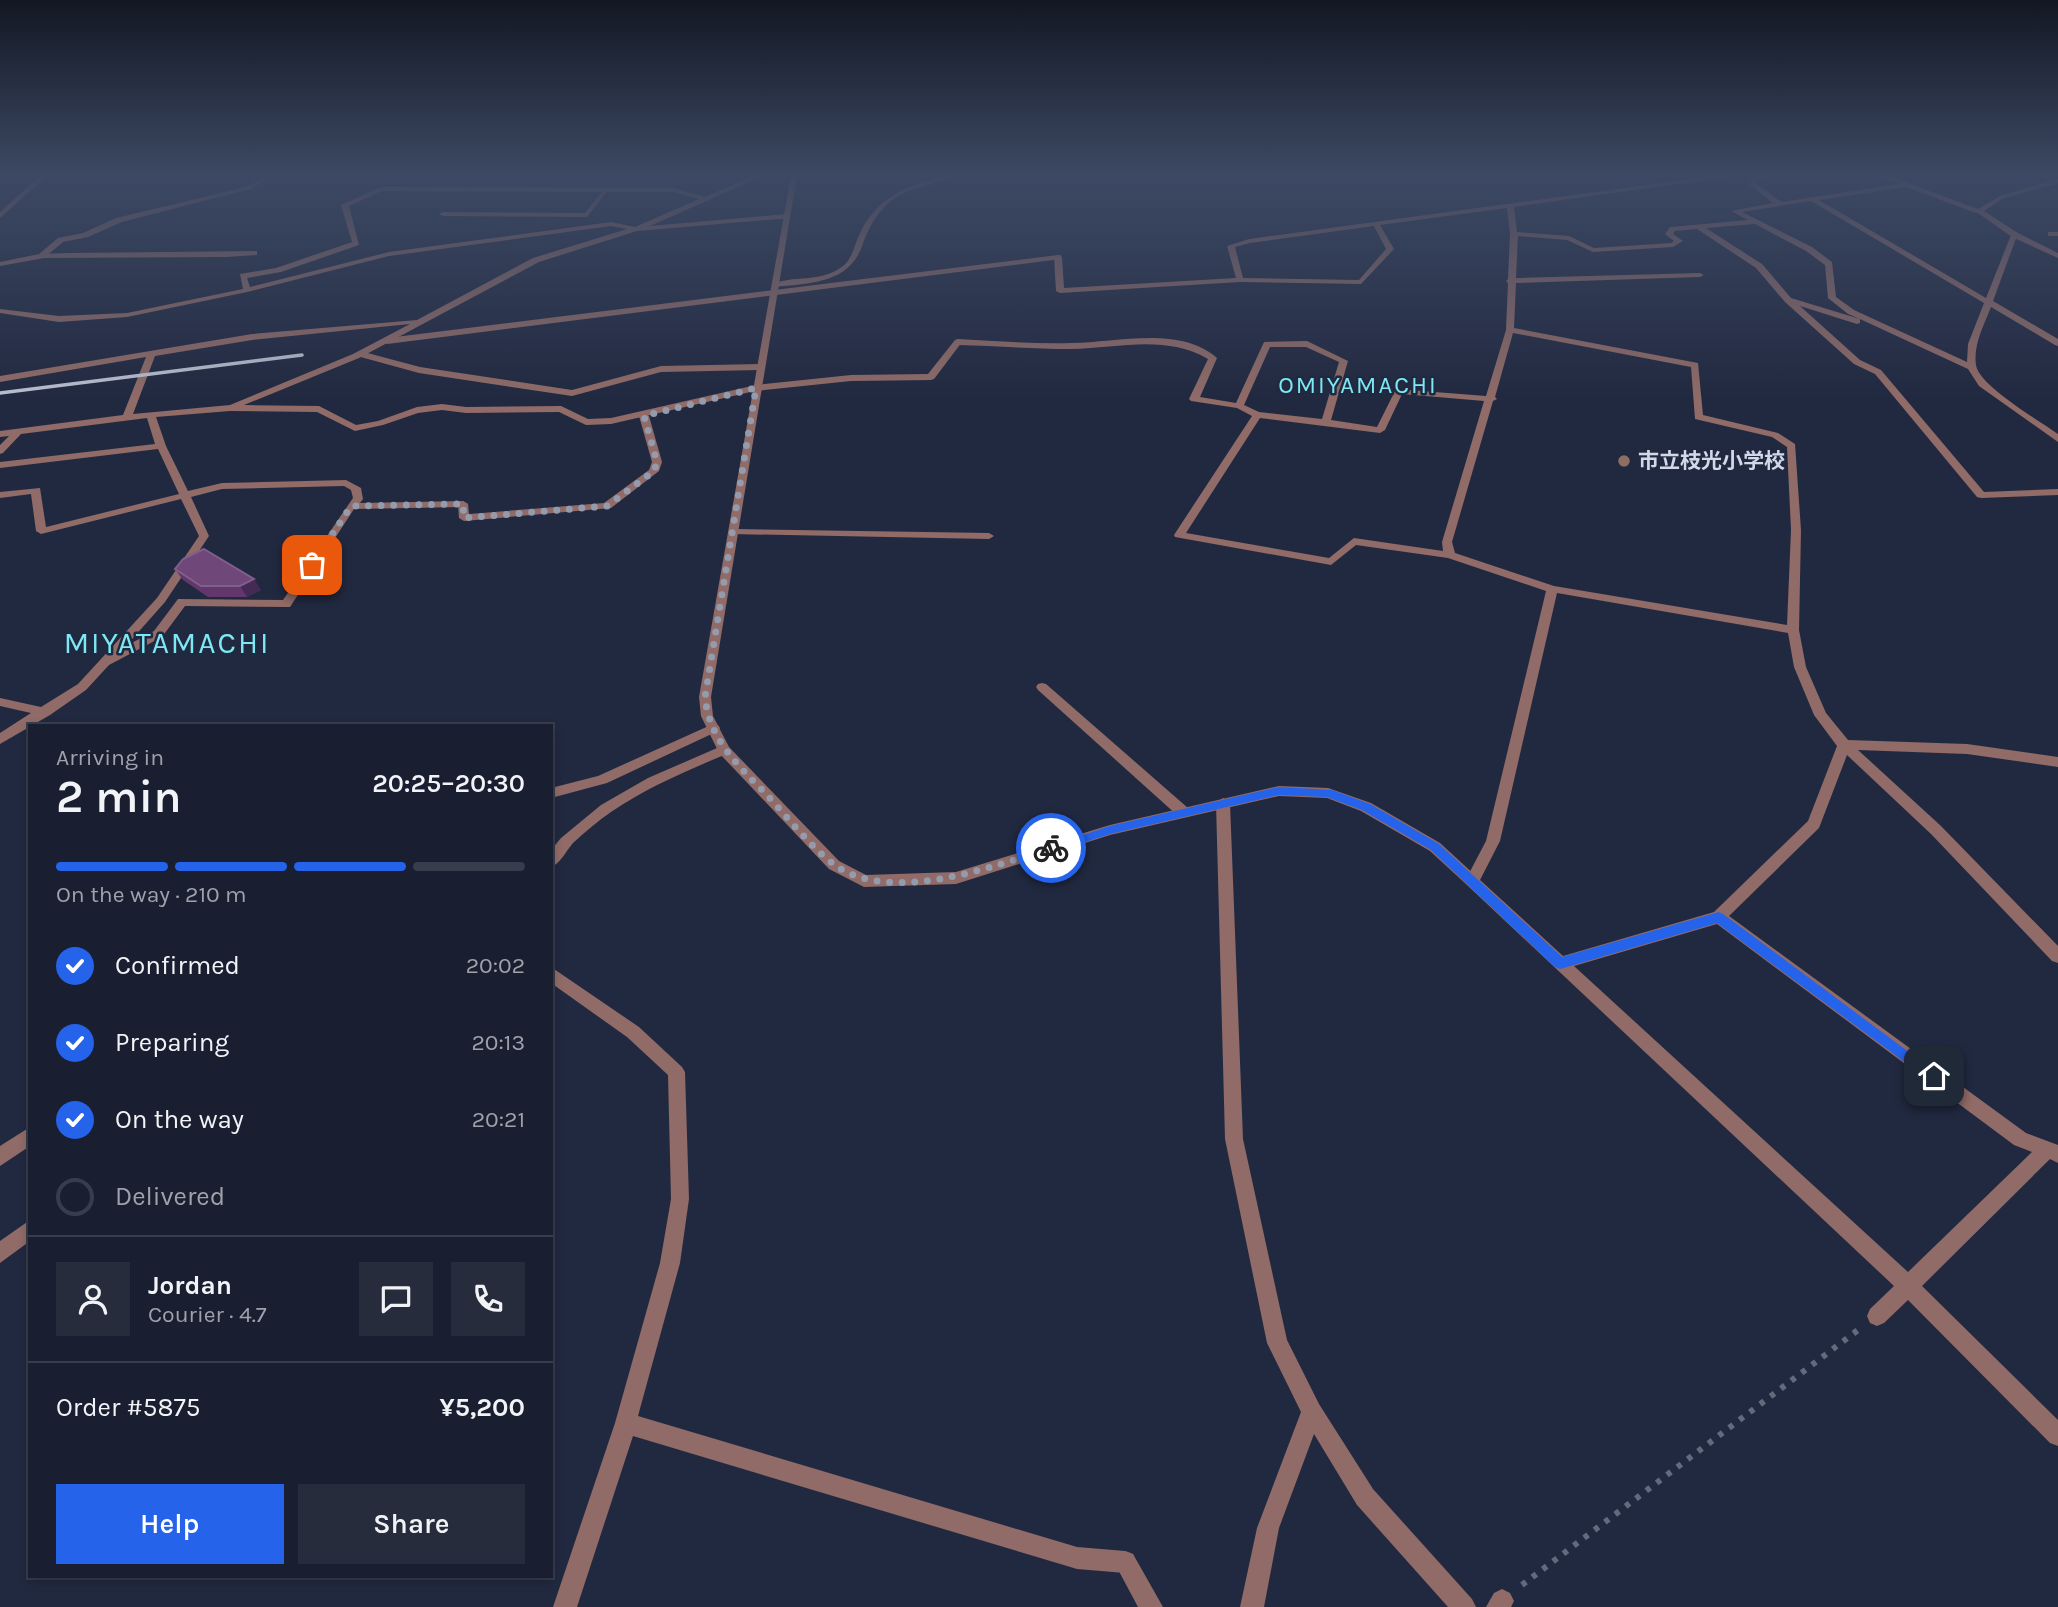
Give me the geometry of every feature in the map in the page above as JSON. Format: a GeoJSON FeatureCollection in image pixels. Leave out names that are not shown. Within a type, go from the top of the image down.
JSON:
{"type":"FeatureCollection","features":[{"type":"Feature","properties":{"kind":"street"},"geometry":{"type":"LineString","coordinates":[[41,256],[49,250]]}},
{"type":"Feature","properties":{"kind":"street"},"geometry":{"type":"LineString","coordinates":[[247,290],[243,276],[278,270],[336,250]]}},
{"type":"Feature","properties":{"kind":"street"},"geometry":{"type":"LineString","coordinates":[[0,312],[60,319],[127,315],[247,290],[412,250]]}},
{"type":"Feature","properties":{"kind":"street"},"geometry":{"type":"LineString","coordinates":[[230,408],[360,354],[387,341],[417,321],[537,260],[569,250]]}},
{"type":"Feature","properties":{"kind":"street"},"geometry":{"type":"LineString","coordinates":[[781,250],[705,697],[707,716],[724,750],[834,865],[864,881],[956,878],[1110,830],[1279,791],[1328,793],[1366,807],[1435,847],[1908,1286],[2058,1435]]}},
{"type":"Feature","properties":{"kind":"street"},"geometry":{"type":"LineString","coordinates":[[775,288],[844,270],[857,250]]}},
{"type":"Feature","properties":{"kind":"street"},"geometry":{"type":"LineString","coordinates":[[1232,250],[1240,280]]}},
{"type":"Feature","properties":{"kind":"street"},"geometry":{"type":"LineString","coordinates":[[387,341],[775,288],[1058,257],[1060,291],[1240,280],[1362,282],[1389,250]]}},
{"type":"Feature","properties":{"kind":"street"},"geometry":{"type":"LineString","coordinates":[[1450,555],[1447,542],[1492,399],[1510,330],[1513,250]]}},
{"type":"Feature","properties":{"kind":"street"},"geometry":{"type":"LineString","coordinates":[[1734,250],[1759,266],[1788,300],[1857,362],[1878,372],[1981,495],[2058,492]]}},
{"type":"Feature","properties":{"kind":"street"},"geometry":{"type":"LineString","coordinates":[[1810,250],[1829,264],[1832,298],[1851,312],[1971,367],[1982,384],[2058,439]]}},
{"type":"Feature","properties":{"kind":"street"},"geometry":{"type":"LineString","coordinates":[[1898,250],[2058,343]]}},
{"type":"Feature","properties":{"kind":"street"},"geometry":{"type":"LineString","coordinates":[[1971,367],[1972,344],[2009,250]]}},
{"type":"Feature","properties":{"kind":"street"},"geometry":{"type":"LineString","coordinates":[[0,264],[41,256],[105,252],[140,257],[254,253]]}},
{"type":"Feature","properties":{"kind":"street"},"geometry":{"type":"LineString","coordinates":[[1510,281],[1700,275]]}},
{"type":"Feature","properties":{"kind":"street"},"geometry":{"type":"LineString","coordinates":[[1788,300],[1894,331]]}},
{"type":"Feature","properties":{"kind":"street"},"geometry":{"type":"LineString","coordinates":[[0,379],[151,356],[251,337],[417,321]]}},
{"type":"Feature","properties":{"kind":"street"},"geometry":{"type":"LineString","coordinates":[[1510,330],[1695,365],[1698,417],[1775,435],[1791,446],[1796,530],[1793,631],[1800,667],[1820,715],[1844,746],[1936,830],[2058,956]]}},
{"type":"Feature","properties":{"kind":"street"},"geometry":{"type":"LineString","coordinates":[[0,435],[127,417],[230,408],[319,410],[355,428],[442,407],[466,410],[561,409],[586,422],[644,416],[756,388],[851,378],[931,377],[958,342],[1073,346],[1147,341],[1200,348],[1213,358],[1194,399],[1239,406],[1256,415],[1326,421],[1380,430],[1399,391],[1492,399]]}},
{"type":"Feature","properties":{"kind":"street"},"geometry":{"type":"LineString","coordinates":[[1239,406],[1267,344],[1307,344],[1344,361],[1326,421]]}},
{"type":"Feature","properties":{"kind":"street"},"geometry":{"type":"LineString","coordinates":[[360,354],[419,370],[572,393],[662,369],[760,367]]}},
{"type":"Feature","properties":{"kind":"street"},"geometry":{"type":"LineString","coordinates":[[127,417],[151,356]]}},
{"type":"Feature","properties":{"kind":"street"},"geometry":{"type":"LineString","coordinates":[[0,739],[82,687],[161,600],[204,536],[188,497],[161,446],[151,415]]}},
{"type":"Feature","properties":{"kind":"street"},"geometry":{"type":"LineString","coordinates":[[1256,415],[1179,535],[1331,562],[1354,541],[1450,555],[1552,589],[1793,631]]}},
{"type":"Feature","properties":{"kind":"street"},"geometry":{"type":"LineString","coordinates":[[351,506],[463,504],[464,518],[607,506],[654,471],[657,462],[644,416]]}},
{"type":"Feature","properties":{"kind":"street"},"geometry":{"type":"LineString","coordinates":[[0,451],[17,433]]}},
{"type":"Feature","properties":{"kind":"street"},"geometry":{"type":"LineString","coordinates":[[0,465],[161,446]]}},
{"type":"Feature","properties":{"kind":"street"},"geometry":{"type":"LineString","coordinates":[[0,495],[36,491],[41,531],[188,497],[222,486],[346,483],[356,488],[358,499],[286,604],[182,602],[158,634],[106,662]]}},
{"type":"Feature","properties":{"kind":"street"},"geometry":{"type":"LineString","coordinates":[[734,532],[989,537]]}},
{"type":"Feature","properties":{"kind":"street"},"geometry":{"type":"LineString","coordinates":[[1472,881],[1493,841],[1552,589]]}},
{"type":"Feature","properties":{"kind":"street"},"geometry":{"type":"LineString","coordinates":[[1042,687],[1183,812]]}},
{"type":"Feature","properties":{"kind":"street"},"geometry":{"type":"LineString","coordinates":[[0,702],[45,712]]}},
{"type":"Feature","properties":{"kind":"street"},"geometry":{"type":"LineString","coordinates":[[553,792],[602,780],[713,728]]}},
{"type":"Feature","properties":{"kind":"street"},"geometry":{"type":"LineString","coordinates":[[1844,746],[1967,749],[2058,762]]}},
{"type":"Feature","properties":{"kind":"street"},"geometry":{"type":"LineString","coordinates":[[1560,963],[1719,917],[1814,824],[1844,746]]}},
{"type":"Feature","properties":{"kind":"street"},"geometry":{"type":"LineString","coordinates":[[553,858],[560,847],[612,804],[671,772],[724,750]]}},
{"type":"Feature","properties":{"kind":"street"},"geometry":{"type":"LineString","coordinates":[[1223,803],[1234,1139],[1277,1343],[1312,1410],[1365,1497],[1464,1607]]}},
{"type":"Feature","properties":{"kind":"street"},"geometry":{"type":"LineString","coordinates":[[1719,917],[2020,1139],[2052,1152],[1877,1316]]}},
{"type":"Feature","properties":{"kind":"street"},"geometry":{"type":"LineString","coordinates":[[553,975],[633,1032],[676,1072],[680,1199],[670,1263],[626,1423],[565,1607]]}},
{"type":"Feature","properties":{"kind":"street"},"geometry":{"type":"LineString","coordinates":[[0,1157],[28,1136]]}},
{"type":"Feature","properties":{"kind":"street"},"geometry":{"type":"LineString","coordinates":[[0,1253],[28,1231]]}},
{"type":"Feature","properties":{"kind":"street"},"geometry":{"type":"LineString","coordinates":[[1252,1607],[1268,1528],[1312,1410]]}},
{"type":"Feature","properties":{"kind":"street"},"geometry":{"type":"LineString","coordinates":[[626,1423],[1077,1558],[1125,1563],[1152,1607]]}},
{"type":"Feature","properties":{"kind":"path"},"geometry":{"type":"LineString","coordinates":[[1500,1604],[1877,1316]]}},
{"type":"Feature","properties":{"kind":"building"},"geometry":{"type":"Polygon","coordinates":[[[204,549],[254,579],[240,586],[201,586],[175,569],[183,559],[204,549]]]}},
{"type":"Feature","properties":{"kind":"railway"},"geometry":{"type":"LineString","coordinates":[[0,393],[302,355]]}},
{"type":"Feature","properties":{"kind":"way so far"},"geometry":{"type":"LineString","coordinates":[[312,565],[351,506],[463,504],[464,518],[607,506],[654,471],[657,462],[644,416],[756,388],[705,697],[707,716],[724,750],[834,865],[864,881],[956,878],[1051,848]]}},
{"type":"Feature","properties":{"kind":"place","name":"市立枝光小学校"},"geometry":{"type":"Point","coordinates":[1624,461]}},
{"type":"Feature","properties":{"kind":"district","name":"OMIYAMACHI"},"geometry":{"type":"Point","coordinates":[1358,385]}},
{"type":"Feature","properties":{"kind":"district","name":"MIYATAMACHI"},"geometry":{"type":"Point","coordinates":[167,643]}},
{"type":"Feature","properties":{"kind":"route"},"geometry":{"type":"LineString","coordinates":[[1051,848],[1110,830],[1279,791],[1328,793],[1366,807],[1435,847],[1560,963],[1719,917],[1934,1076]]}}]}
